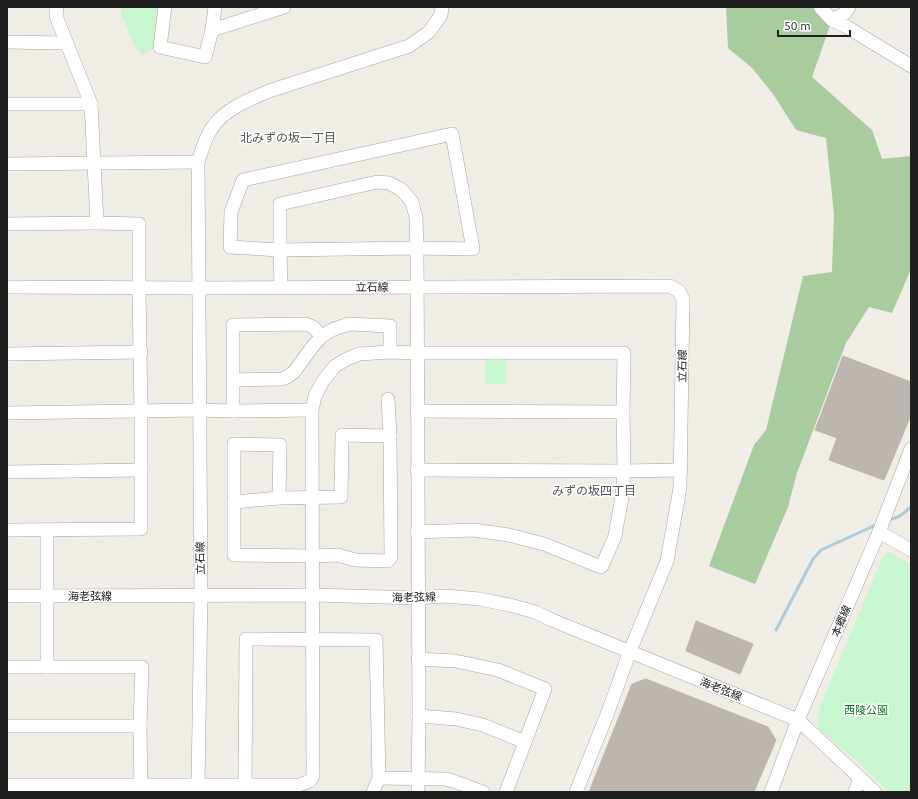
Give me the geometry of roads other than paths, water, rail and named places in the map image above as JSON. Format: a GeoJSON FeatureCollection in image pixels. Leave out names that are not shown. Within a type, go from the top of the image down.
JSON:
{"type":"FeatureCollection","features":[{"type":"Feature","properties":{"kind":"street"},"geometry":{"type":"LineString","coordinates":[[57,7],[56,16],[90,104],[97,223]]}},
{"type":"Feature","properties":{"kind":"street"},"geometry":{"type":"LineString","coordinates":[[165,7],[160,47],[205,57],[212,30],[215,7]]}},
{"type":"Feature","properties":{"kind":"street"},"geometry":{"type":"LineString","coordinates":[[212,30],[244,13],[284,7]]}},
{"type":"Feature","properties":{"kind":"street"},"geometry":{"type":"LineString","coordinates":[[7,287],[198,288],[198,162],[205,140],[213,126],[226,113],[250,99],[272,90],[409,46],[429,32],[441,15],[442,7]]}},
{"type":"Feature","properties":{"kind":"street"},"geometry":{"type":"LineString","coordinates":[[820,7],[832,20],[847,27],[911,66]]}},
{"type":"Feature","properties":{"kind":"street"},"geometry":{"type":"LineString","coordinates":[[832,20],[845,13],[849,7]]}},
{"type":"Feature","properties":{"kind":"street"},"geometry":{"type":"LineString","coordinates":[[7,42],[66,42]]}},
{"type":"Feature","properties":{"kind":"street"},"geometry":{"type":"LineString","coordinates":[[7,104],[90,104]]}},
{"type":"Feature","properties":{"kind":"street"},"geometry":{"type":"LineString","coordinates":[[452,134],[472,249],[417,248],[280,250],[230,247],[231,212],[243,180],[452,134]]}},
{"type":"Feature","properties":{"kind":"street"},"geometry":{"type":"LineString","coordinates":[[7,164],[198,162]]}},
{"type":"Feature","properties":{"kind":"street"},"geometry":{"type":"LineString","coordinates":[[281,287],[280,204],[377,182],[388,183],[402,190],[412,202],[416,217],[417,248],[418,792]]}},
{"type":"Feature","properties":{"kind":"street"},"geometry":{"type":"LineString","coordinates":[[7,224],[139,224],[141,352],[141,529],[7,530]]}},
{"type":"Feature","properties":{"kind":"street","name":"立石線"},"geometry":{"type":"LineString","coordinates":[[198,789],[201,596],[198,288],[670,286],[675,288],[680,293],[683,300],[680,488],[667,561],[576,792]]}},
{"type":"Feature","properties":{"kind":"street"},"geometry":{"type":"LineString","coordinates":[[233,411],[233,325],[306,324],[313,327],[322,336]]}},
{"type":"Feature","properties":{"kind":"street"},"geometry":{"type":"LineString","coordinates":[[234,380],[287,378],[294,372],[322,336],[334,329],[349,324],[390,326],[390,352]]}},
{"type":"Feature","properties":{"kind":"street"},"geometry":{"type":"LineString","coordinates":[[7,354],[141,352]]}},
{"type":"Feature","properties":{"kind":"street"},"geometry":{"type":"LineString","coordinates":[[7,785],[141,789],[245,789],[299,785],[310,780],[313,776],[313,596],[311,497],[312,410],[315,396],[323,380],[335,366],[359,354],[390,352],[624,353],[624,471],[622,497],[615,536],[601,567],[544,544],[508,535],[473,530],[418,532]]}},
{"type":"Feature","properties":{"kind":"street"},"geometry":{"type":"LineString","coordinates":[[279,498],[280,445],[234,444],[234,555],[338,555],[355,560],[388,561],[391,557],[390,436],[388,399]]}},
{"type":"Feature","properties":{"kind":"street"},"geometry":{"type":"LineString","coordinates":[[7,413],[312,410]]}},
{"type":"Feature","properties":{"kind":"street"},"geometry":{"type":"LineString","coordinates":[[417,411],[623,412]]}},
{"type":"Feature","properties":{"kind":"street"},"geometry":{"type":"LineString","coordinates":[[234,502],[279,498],[341,497],[346,494],[342,435],[390,436]]}},
{"type":"Feature","properties":{"kind":"street","name":"本郷線"},"geometry":{"type":"LineString","coordinates":[[771,792],[798,720],[882,525],[911,449]]}},
{"type":"Feature","properties":{"kind":"street"},"geometry":{"type":"LineString","coordinates":[[7,472],[141,470]]}},
{"type":"Feature","properties":{"kind":"street"},"geometry":{"type":"LineString","coordinates":[[417,470],[681,470]]}},
{"type":"Feature","properties":{"kind":"street"},"geometry":{"type":"LineString","coordinates":[[882,525],[911,550]]}},
{"type":"Feature","properties":{"kind":"street"},"geometry":{"type":"LineString","coordinates":[[46,530],[47,667]]}},
{"type":"Feature","properties":{"kind":"street","name":"海老弦線"},"geometry":{"type":"LineString","coordinates":[[7,596],[313,596],[418,598],[446,596],[479,599],[535,612],[798,720]]}},
{"type":"Feature","properties":{"kind":"street"},"geometry":{"type":"LineString","coordinates":[[245,789],[246,639],[376,640],[379,778],[373,792]]}},
{"type":"Feature","properties":{"kind":"street"},"geometry":{"type":"LineString","coordinates":[[418,659],[456,661],[498,670],[546,689],[506,792]]}},
{"type":"Feature","properties":{"kind":"street"},"geometry":{"type":"LineString","coordinates":[[7,667],[142,666],[140,726],[141,789]]}},
{"type":"Feature","properties":{"kind":"street"},"geometry":{"type":"LineString","coordinates":[[418,716],[456,719],[483,725],[525,742]]}},
{"type":"Feature","properties":{"kind":"street"},"geometry":{"type":"LineString","coordinates":[[798,720],[875,792]]}},
{"type":"Feature","properties":{"kind":"street"},"geometry":{"type":"LineString","coordinates":[[7,726],[140,726]]}},
{"type":"Feature","properties":{"kind":"street"},"geometry":{"type":"LineString","coordinates":[[379,778],[446,779],[483,792]]}},
{"type":"Feature","properties":{"kind":"street"},"geometry":{"type":"LineString","coordinates":[[855,792],[860,778]]}},
{"type":"Feature","properties":{"kind":"waterway"},"geometry":{"type":"LineString","coordinates":[[887,521],[900,516],[911,507]]}},
{"type":"Feature","properties":{"kind":"waterway"},"geometry":{"type":"LineString","coordinates":[[776,630],[813,559],[821,550],[878,524]]}},
{"type":"Feature","properties":{"kind":"district","name":"北みずの坂一丁目"},"geometry":{"type":"Point","coordinates":[288,137]}},
{"type":"Feature","properties":{"kind":"district","name":"みずの坂四丁目"},"geometry":{"type":"Point","coordinates":[594,490]}},
{"type":"Feature","properties":{"kind":"park label","name":"西陵公園"},"geometry":{"type":"Point","coordinates":[866,710]}}]}
